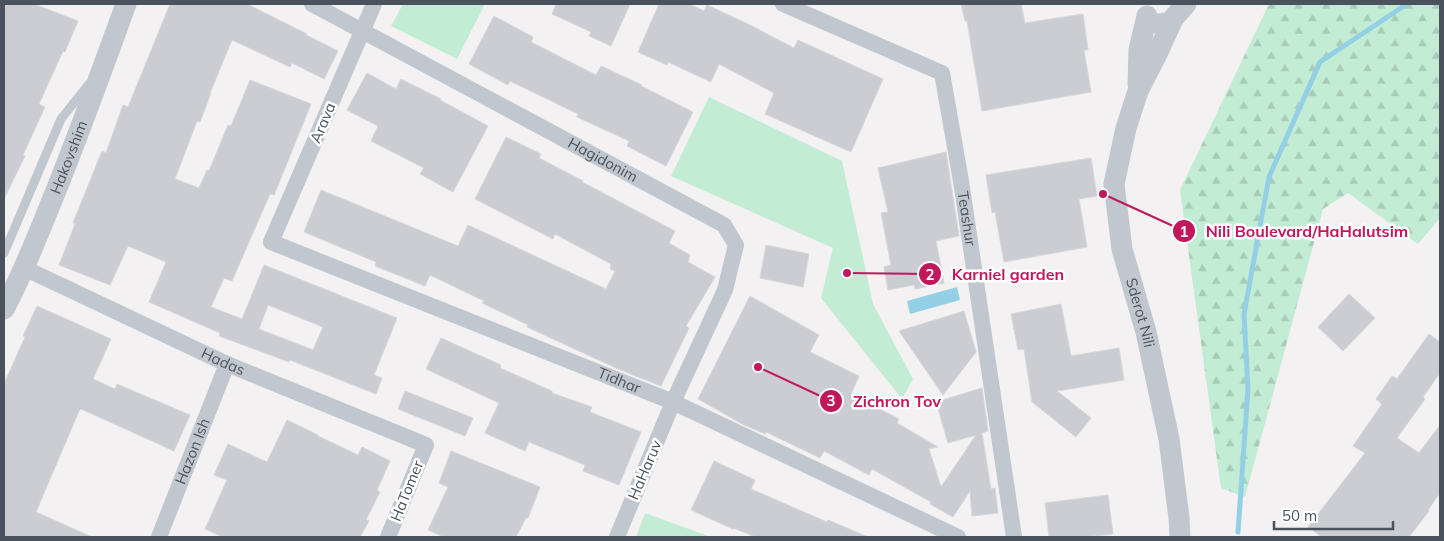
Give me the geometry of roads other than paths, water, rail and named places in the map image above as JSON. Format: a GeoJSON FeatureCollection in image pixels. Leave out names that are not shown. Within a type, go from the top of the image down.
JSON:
{"type":"FeatureCollection","features":[{"type":"Feature","properties":{"kind":"street","name":"Hakovshim"},"geometry":{"type":"LineString","coordinates":[[6,299],[24,268],[80,130],[126,4]]}},
{"type":"Feature","properties":{"kind":"street","name":"Hagidonim"},"geometry":{"type":"LineString","coordinates":[[312,4],[724,225],[736,246],[725,290],[674,402]]}},
{"type":"Feature","properties":{"kind":"street","name":"Arava"},"geometry":{"type":"LineString","coordinates":[[271,242],[374,4]]}},
{"type":"Feature","properties":{"kind":"street","name":"Teashur"},"geometry":{"type":"LineString","coordinates":[[782,4],[942,73],[963,191],[1014,537]]}},
{"type":"Feature","properties":{"kind":"street"},"geometry":{"type":"LineString","coordinates":[[1146,10],[1155,22],[1160,24],[1165,24],[1179,10]]}},
{"type":"Feature","properties":{"kind":"street","name":"Sderot Nili"},"geometry":{"type":"LineString","coordinates":[[1138,90],[1139,50],[1146,10]]}},
{"type":"Feature","properties":{"kind":"street","name":"Sderot Nili"},"geometry":{"type":"LineString","coordinates":[[1179,10],[1138,90],[1126,128],[1114,184],[1122,249],[1146,332],[1169,439],[1180,537]]}},
{"type":"Feature","properties":{"kind":"street","name":"Tidhar"},"geometry":{"type":"LineString","coordinates":[[271,242],[674,402],[958,537]]}},
{"type":"Feature","properties":{"kind":"street","name":"Hadas"},"geometry":{"type":"LineString","coordinates":[[24,268],[227,364],[426,445]]}},
{"type":"Feature","properties":{"kind":"street","name":"Hazon Ish"},"geometry":{"type":"LineString","coordinates":[[159,537],[227,364]]}},
{"type":"Feature","properties":{"kind":"street","name":"HaHaruv"},"geometry":{"type":"LineString","coordinates":[[617,537],[674,402]]}},
{"type":"Feature","properties":{"kind":"street","name":"HaTomer"},"geometry":{"type":"LineString","coordinates":[[388,537],[426,445]]}},
{"type":"Feature","properties":{"kind":"lane"},"geometry":{"type":"LineString","coordinates":[[4,253],[61,119],[103,66]]}},
{"type":"Feature","properties":{"kind":"water"},"geometry":{"type":"Polygon","coordinates":[[[957,287],[960,300],[910,314],[907,301],[957,287]]]}},
{"type":"Feature","properties":{"kind":"waterway"},"geometry":{"type":"LineString","coordinates":[[1238,532],[1248,389],[1244,314],[1269,177],[1320,62],[1407,4]]}},
{"type":"Feature","properties":{"kind":"place","name":"Nili Boulevard/HaHalutsim"},"geometry":{"type":"Point","coordinates":[1103,194]}},
{"type":"Feature","properties":{"kind":"place","name":"Karniel garden"},"geometry":{"type":"Point","coordinates":[847,273]}},
{"type":"Feature","properties":{"kind":"place","name":"Zichron Tov"},"geometry":{"type":"Point","coordinates":[758,367]}}]}
